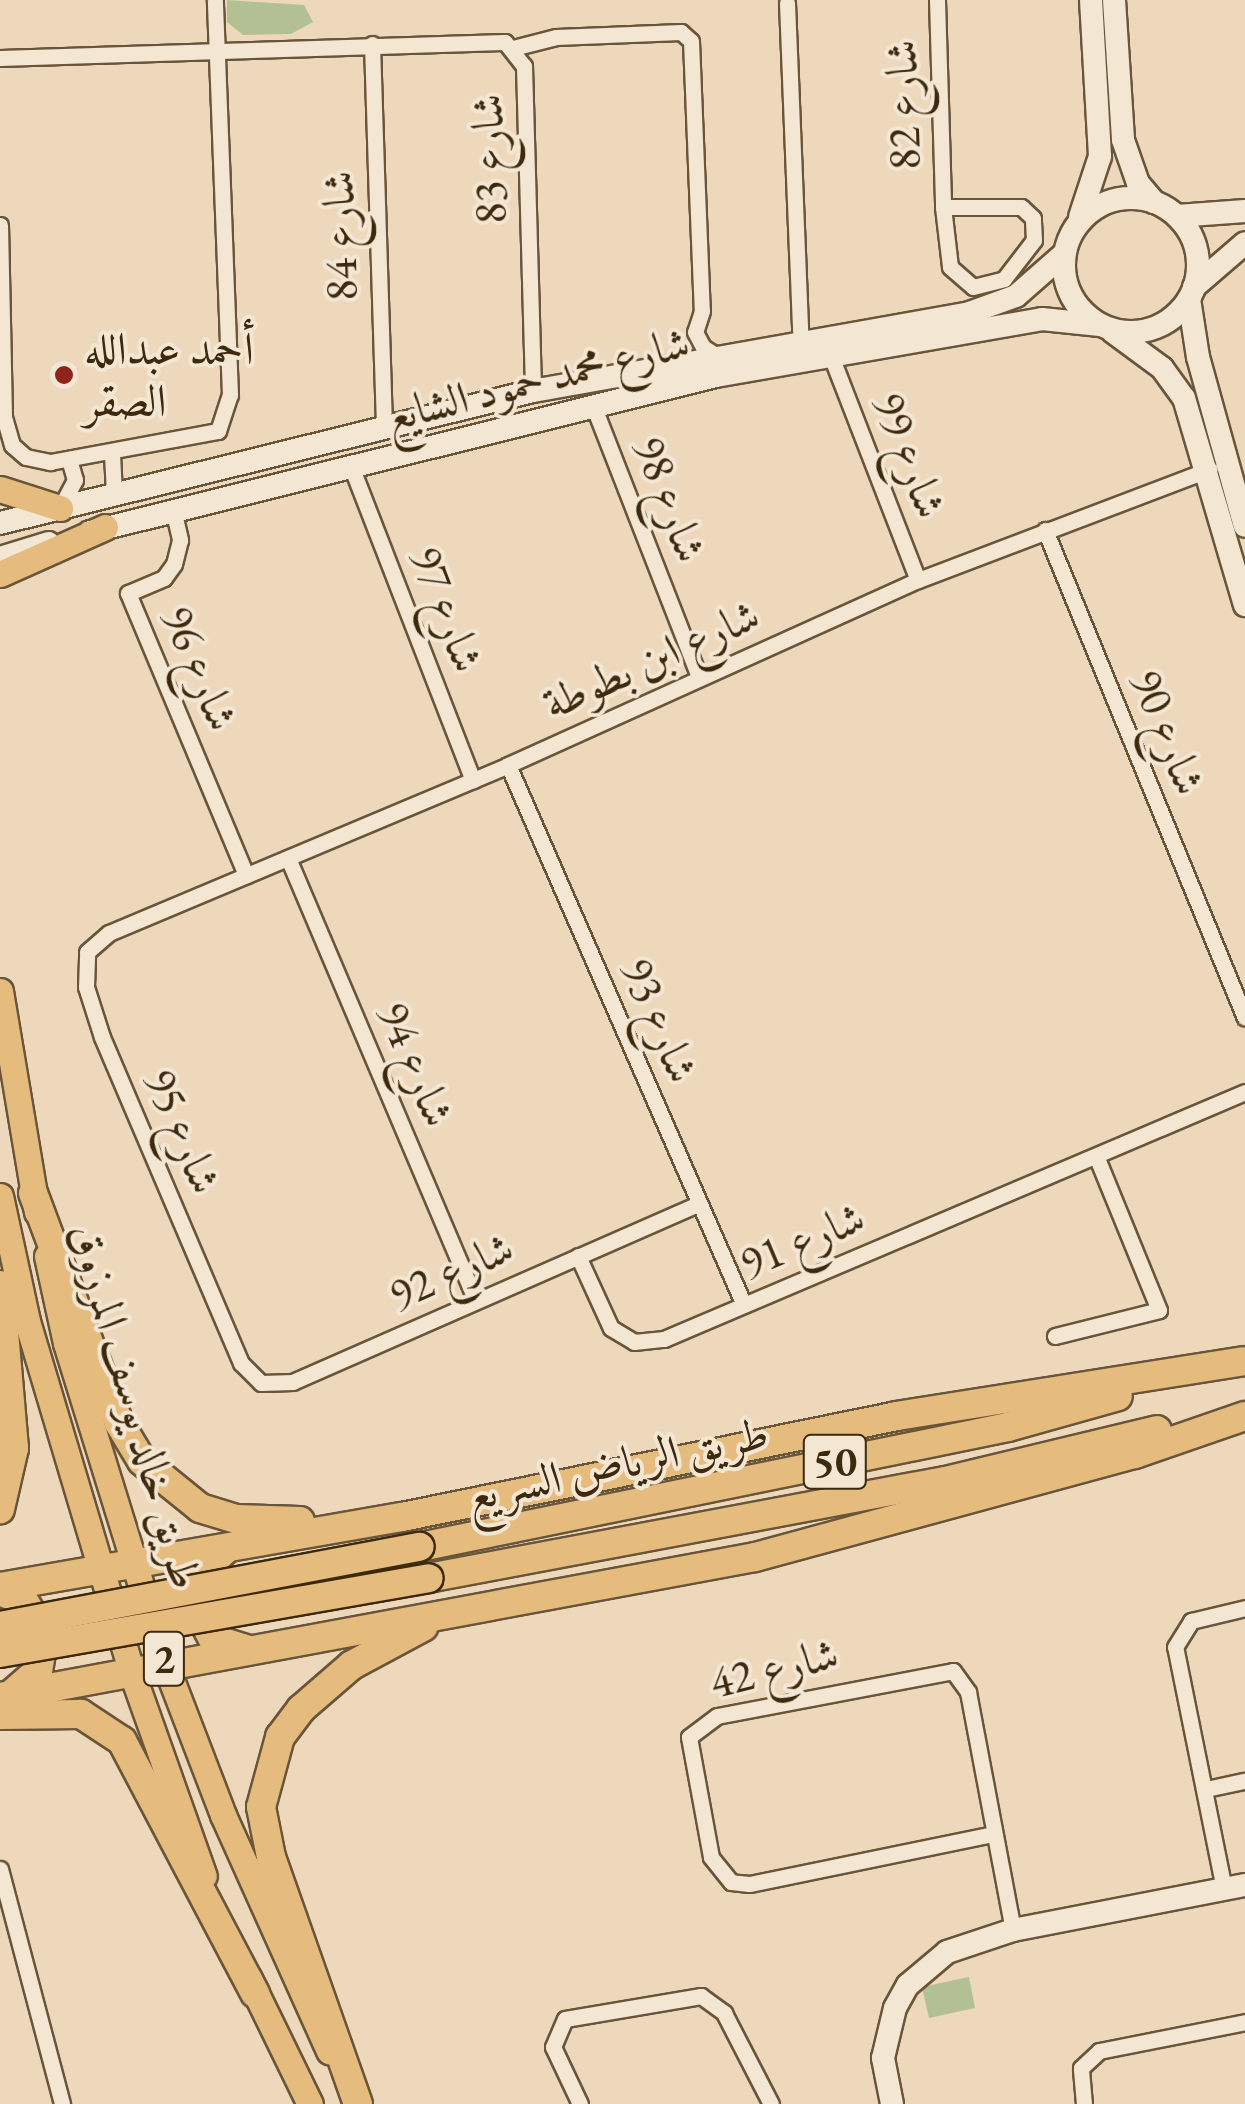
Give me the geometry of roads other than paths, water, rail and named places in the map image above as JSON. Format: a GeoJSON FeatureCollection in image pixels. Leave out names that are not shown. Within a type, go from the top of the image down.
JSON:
{"type":"FeatureCollection","features":[{"type":"Feature","properties":{"kind":"highway"},"geometry":{"type":"LineString","coordinates":[[33,1193],[119,1423],[142,1461],[168,1485],[200,1508],[237,1519],[402,1517]]}},
{"type":"Feature","properties":{"kind":"highway"},"geometry":{"type":"LineString","coordinates":[[0,1285],[14,1448],[0,1509]]}},
{"type":"Feature","properties":{"kind":"highway"},"geometry":{"type":"LineString","coordinates":[[0,1589],[133,1562],[402,1517],[898,1416],[1244,1361]]}},
{"type":"Feature","properties":{"kind":"highway","name":"طريق الرياض السريع"},"geometry":{"type":"LineString","coordinates":[[0,1626],[420,1547],[1008,1427],[1244,1361]]}},
{"type":"Feature","properties":{"kind":"highway"},"geometry":{"type":"LineString","coordinates":[[3,1703],[256,1649],[755,1557],[1097,1464],[1245,1414]]}},
{"type":"Feature","properties":{"kind":"highway","name":"طريق الرياض السريع"},"geometry":{"type":"LineString","coordinates":[[0,1653],[428,1578],[945,1480],[1245,1414]]}},
{"type":"Feature","properties":{"kind":"highway"},"geometry":{"type":"LineString","coordinates":[[229,1547],[196,1577],[195,1610],[213,1639],[256,1649]]}},
{"type":"Feature","properties":{"kind":"highway"},"geometry":{"type":"LineString","coordinates":[[0,1589],[24,1601],[44,1634],[38,1671],[3,1703]]}},
{"type":"Feature","properties":{"kind":"highway"},"geometry":{"type":"LineString","coordinates":[[357,2104],[272,1857],[261,1807],[268,1770],[280,1738],[326,1685],[452,1612]]}},
{"type":"Feature","properties":{"kind":"highway"},"geometry":{"type":"LineString","coordinates":[[3,1703],[82,1714],[122,1740],[254,1992]]}},
{"type":"Feature","properties":{"kind":"main road"},"geometry":{"type":"LineString","coordinates":[[1091,0],[1100,156],[1092,194],[1064,254],[1067,288],[1106,327],[1162,368],[1184,398],[1245,526]]}},
{"type":"Feature","properties":{"kind":"main road"},"geometry":{"type":"LineString","coordinates":[[1114,0],[1122,140],[1138,184],[1154,202],[1177,216],[1196,249],[1192,293],[1198,357],[1245,605]]}},
{"type":"Feature","properties":{"kind":"main road"},"geometry":{"type":"LineString","coordinates":[[1074,229],[1109,201],[1154,202]]}},
{"type":"Feature","properties":{"kind":"main road"},"geometry":{"type":"LineString","coordinates":[[1177,216],[1245,211]]}},
{"type":"Feature","properties":{"kind":"main road"},"geometry":{"type":"LineString","coordinates":[[1106,327],[1163,324],[1245,243]]}},
{"type":"Feature","properties":{"kind":"main road","name":"شارع محمد حمود الشايع"},"geometry":{"type":"LineString","coordinates":[[0,524],[533,391],[801,345],[992,306],[1038,281],[1064,254]]}},
{"type":"Feature","properties":{"kind":"main road","name":"شارع محمد حمود الشايع"},"geometry":{"type":"LineString","coordinates":[[0,558],[173,509],[593,405],[831,356],[1042,320],[1106,327]]}},
{"type":"Feature","properties":{"kind":"main road"},"geometry":{"type":"LineString","coordinates":[[461,407],[480,416],[476,436]]}},
{"type":"Feature","properties":{"kind":"main road"},"geometry":{"type":"LineString","coordinates":[[286,450],[275,458],[273,472],[277,480],[294,480]]}},
{"type":"Feature","properties":{"kind":"main road"},"geometry":{"type":"LineString","coordinates":[[0,488],[60,508]]}},
{"type":"Feature","properties":{"kind":"main road"},"geometry":{"type":"LineString","coordinates":[[0,574],[105,528]]}},
{"type":"Feature","properties":{"kind":"main road","name":"طريق خالد يوسف المرزوق"},"geometry":{"type":"LineString","coordinates":[[0,991],[33,1193],[66,1344],[167,1669],[222,1816],[357,2104]]}},
{"type":"Feature","properties":{"kind":"main road","name":"طريق خالد يوسف المرزوق"},"geometry":{"type":"LineString","coordinates":[[0,1196],[27,1320],[133,1676],[212,1896],[310,2104]]}},
{"type":"Feature","properties":{"kind":"main road"},"geometry":{"type":"LineString","coordinates":[[892,2104],[886,2032],[908,1985],[947,1952],[1013,1930],[1235,1887]]}},
{"type":"Feature","properties":{"kind":"street"},"geometry":{"type":"LineString","coordinates":[[0,225],[6,430],[26,458],[112,454],[211,436],[228,409],[215,0]]}},
{"type":"Feature","properties":{"kind":"street","name":"شارع 82"},"geometry":{"type":"LineString","coordinates":[[937,0],[943,207],[950,267],[973,287],[1004,279],[1034,240],[1034,218],[1021,207],[943,207]]}},
{"type":"Feature","properties":{"kind":"street"},"geometry":{"type":"LineString","coordinates":[[788,1],[801,345]]}},
{"type":"Feature","properties":{"kind":"street"},"geometry":{"type":"LineString","coordinates":[[513,48],[556,36],[681,32],[691,41],[702,310],[696,332],[702,347],[722,359]]}},
{"type":"Feature","properties":{"kind":"street","name":"شارع 83"},"geometry":{"type":"LineString","coordinates":[[0,58],[497,40],[513,48],[524,66],[533,391]]}},
{"type":"Feature","properties":{"kind":"street","name":"شارع 84"},"geometry":{"type":"LineString","coordinates":[[372,44],[384,426]]}},
{"type":"Feature","properties":{"kind":"street","name":"شارع 99"},"geometry":{"type":"LineString","coordinates":[[831,356],[918,580]]}},
{"type":"Feature","properties":{"kind":"street","name":"شارع 98"},"geometry":{"type":"LineString","coordinates":[[593,405],[699,677]]}},
{"type":"Feature","properties":{"kind":"street"},"geometry":{"type":"LineString","coordinates":[[112,454],[114,494]]}},
{"type":"Feature","properties":{"kind":"street"},"geometry":{"type":"LineString","coordinates":[[60,508],[75,480],[69,459]]}},
{"type":"Feature","properties":{"kind":"street","name":"شارع 97"},"geometry":{"type":"LineString","coordinates":[[351,466],[473,780]]}},
{"type":"Feature","properties":{"kind":"street","name":"شارع ابن بطوطة"},"geometry":{"type":"LineString","coordinates":[[109,933],[508,765],[918,580],[1219,467]]}},
{"type":"Feature","properties":{"kind":"street","name":"شارع 96"},"geometry":{"type":"LineString","coordinates":[[173,509],[180,540],[174,564],[164,578],[128,593],[246,875]]}},
{"type":"Feature","properties":{"kind":"street","name":"شارع 90"},"geometry":{"type":"LineString","coordinates":[[1045,530],[1245,1018]]}},
{"type":"Feature","properties":{"kind":"street","name":"شارع 93"},"geometry":{"type":"LineString","coordinates":[[508,765],[744,1305]]}},
{"type":"Feature","properties":{"kind":"street","name":"شارع 94"},"geometry":{"type":"LineString","coordinates":[[288,858],[476,1300]]}},
{"type":"Feature","properties":{"kind":"street","name":"شارع 95"},"geometry":{"type":"LineString","coordinates":[[109,933],[87,952],[91,1008],[241,1363]]}},
{"type":"Feature","properties":{"kind":"street","name":"شارع 91"},"geometry":{"type":"LineString","coordinates":[[578,1256],[603,1317],[634,1342],[664,1339],[1245,1092]]}},
{"type":"Feature","properties":{"kind":"street"},"geometry":{"type":"LineString","coordinates":[[1055,1336],[1159,1310],[1096,1156]]}},
{"type":"Feature","properties":{"kind":"street","name":"شارع 92"},"geometry":{"type":"LineString","coordinates":[[241,1363],[261,1383],[282,1386],[698,1204]]}},
{"type":"Feature","properties":{"kind":"street"},"geometry":{"type":"LineString","coordinates":[[1235,1887],[1206,1789],[1177,1637],[1191,1621],[1245,1608]]}},
{"type":"Feature","properties":{"kind":"street","name":"شارع 42"},"geometry":{"type":"LineString","coordinates":[[994,1834],[750,1884],[731,1882],[711,1857],[689,1737],[716,1716],[953,1671],[968,1692],[1013,1930]]}},
{"type":"Feature","properties":{"kind":"street"},"geometry":{"type":"LineString","coordinates":[[1206,1789],[1245,1781]]}},
{"type":"Feature","properties":{"kind":"street"},"geometry":{"type":"LineString","coordinates":[[0,1869],[62,2104]]}},
{"type":"Feature","properties":{"kind":"street"},"geometry":{"type":"LineString","coordinates":[[580,2104],[553,2047],[565,2019],[700,1996],[724,2013],[771,2104]]}},
{"type":"Feature","properties":{"kind":"street"},"geometry":{"type":"LineString","coordinates":[[1084,2104],[1081,2068],[1099,2051],[1245,2022]]}},
{"type":"Feature","properties":{"kind":"place","name":"أحمد عبدالله الصقر"},"geometry":{"type":"Point","coordinates":[64,375]}}]}
